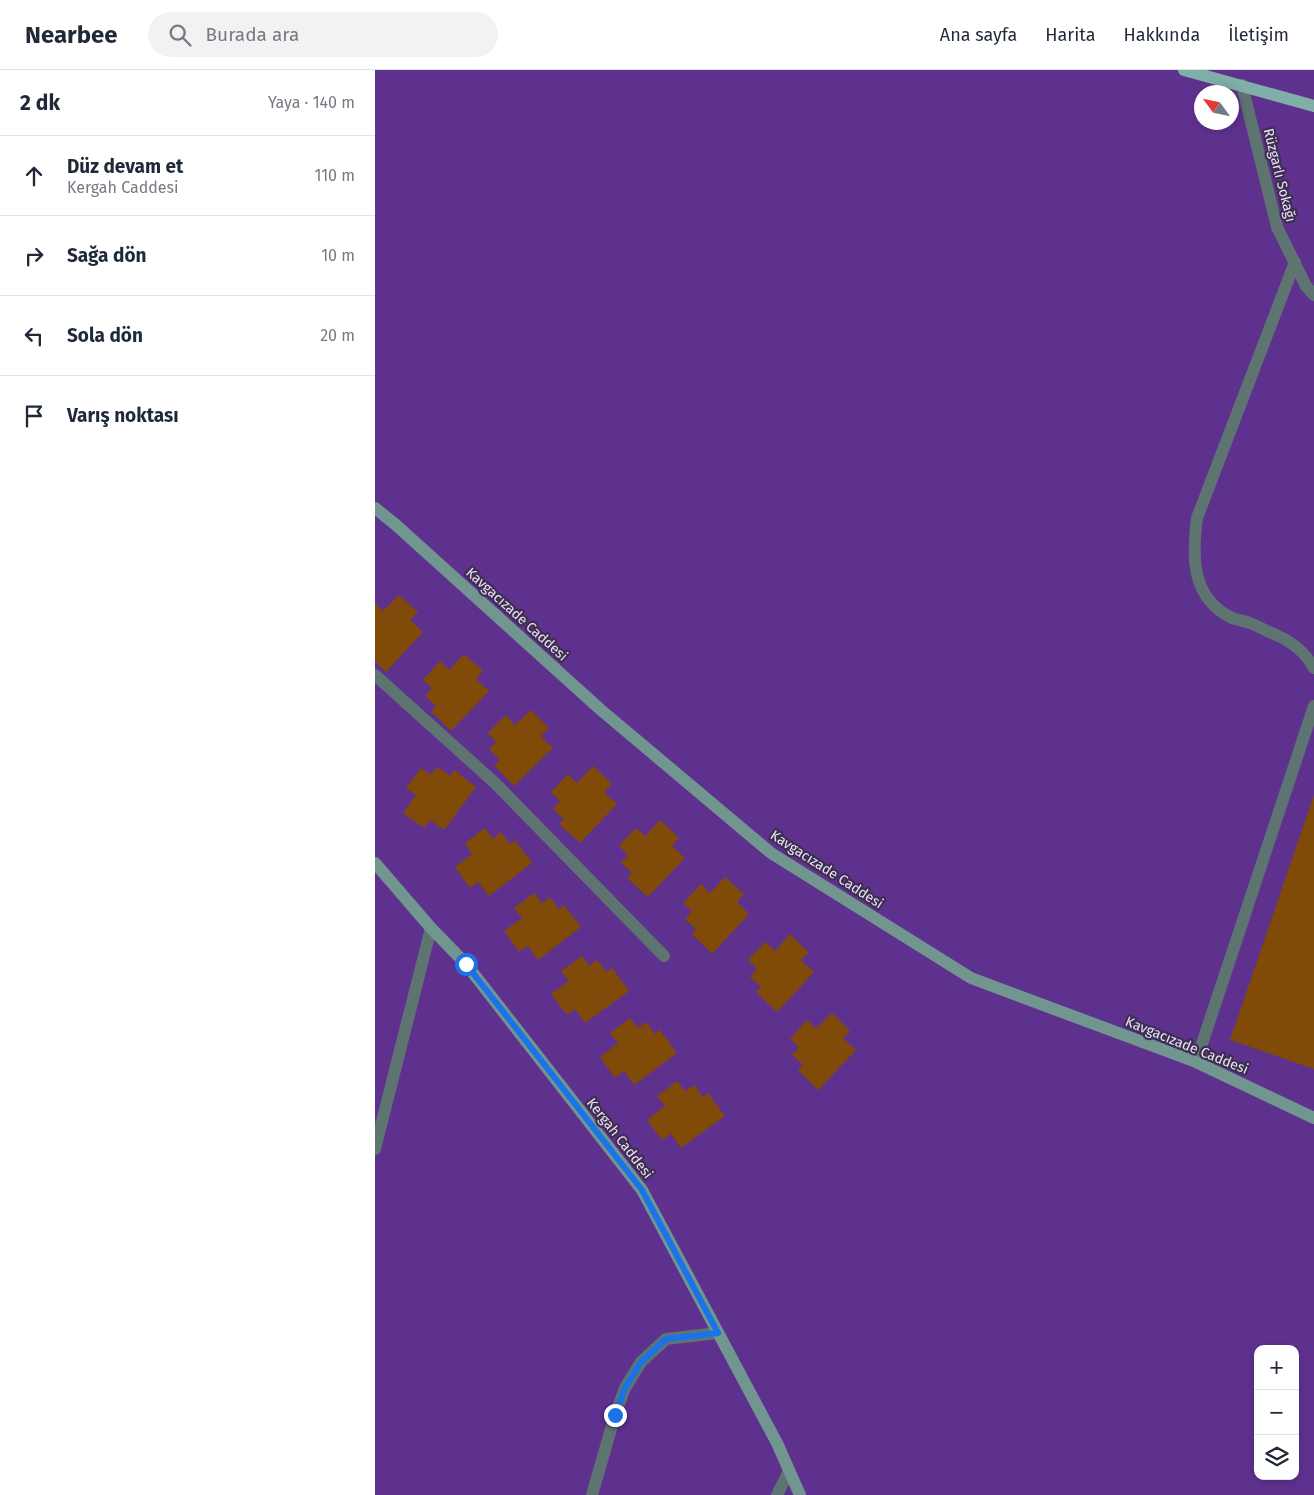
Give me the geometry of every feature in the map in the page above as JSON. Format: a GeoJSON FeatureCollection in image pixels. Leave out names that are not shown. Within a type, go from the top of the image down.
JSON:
{"type":"FeatureCollection","features":[{"type":"Feature","properties":{"kind":"main road"},"geometry":{"type":"LineString","coordinates":[[1184,70],[1314,106]]}},
{"type":"Feature","properties":{"kind":"street","name":"Rüzgarlı Sokağı"},"geometry":{"type":"LineString","coordinates":[[1242,85],[1277,227],[1306,286],[1314,295]]}},
{"type":"Feature","properties":{"kind":"street"},"geometry":{"type":"LineString","coordinates":[[1295,262],[1197,518],[1193,547],[1196,576],[1204,593],[1216,608],[1232,618],[1250,623],[1288,640],[1309,659],[1314,668]]}},
{"type":"Feature","properties":{"kind":"street","name":"Kavgacızade Caddesi"},"geometry":{"type":"LineString","coordinates":[[375,508],[601,710],[771,853],[971,978],[1196,1062],[1314,1118]]}},
{"type":"Feature","properties":{"kind":"street"},"geometry":{"type":"LineString","coordinates":[[375,675],[495,784],[665,956]]}},
{"type":"Feature","properties":{"kind":"street"},"geometry":{"type":"LineString","coordinates":[[1196,1062],[1314,706]]}},
{"type":"Feature","properties":{"kind":"street","name":"Kergah Caddesi"},"geometry":{"type":"LineString","coordinates":[[375,864],[431,928],[466,964],[642,1190],[777,1443],[800,1495]]}},
{"type":"Feature","properties":{"kind":"street"},"geometry":{"type":"LineString","coordinates":[[375,1149],[431,928]]}},
{"type":"Feature","properties":{"kind":"street"},"geometry":{"type":"LineString","coordinates":[[592,1495],[615,1415],[625,1388],[641,1362],[666,1339],[718,1333]]}},
{"type":"Feature","properties":{"kind":"street"},"geometry":{"type":"LineString","coordinates":[[777,1495],[789,1471]]}},
{"type":"Feature","properties":{"kind":"shaded area"},"geometry":{"type":"Polygon","coordinates":[[[375,70],[1314,70],[1314,1495],[375,1495],[375,70]]]}},
{"type":"Feature","properties":{"kind":"building"},"geometry":{"type":"Polygon","coordinates":[[[399,595],[418,612],[410,620],[423,632],[386,672],[375,661],[375,603],[383,611],[399,595]]]}},
{"type":"Feature","properties":{"kind":"building"},"geometry":{"type":"Polygon","coordinates":[[[464,654],[483,671],[476,679],[489,691],[451,731],[431,711],[436,706],[425,696],[432,688],[423,680],[440,661],[449,670],[464,654]]]}},
{"type":"Feature","properties":{"kind":"building"},"geometry":{"type":"Polygon","coordinates":[[[531,710],[549,728],[541,736],[553,748],[514,786],[494,765],[500,760],[489,749],[496,742],[488,733],[506,715],[515,725],[531,710]]]}},
{"type":"Feature","properties":{"kind":"building"},"geometry":{"type":"Polygon","coordinates":[[[593,766],[612,784],[604,792],[617,804],[580,843],[559,824],[564,819],[553,809],[560,801],[551,792],[568,774],[577,783],[593,766]]]}},
{"type":"Feature","properties":{"kind":"building"},"geometry":{"type":"Polygon","coordinates":[[[437,767],[450,776],[454,770],[476,787],[444,830],[430,820],[424,828],[403,813],[416,795],[406,788],[421,768],[431,775],[437,767]]]}},
{"type":"Feature","properties":{"kind":"building"},"geometry":{"type":"Polygon","coordinates":[[[1314,795],[1314,1069],[1230,1040],[1314,795]]]}},
{"type":"Feature","properties":{"kind":"building"},"geometry":{"type":"Polygon","coordinates":[[[660,820],[679,838],[672,846],[685,858],[648,897],[627,878],[632,873],[621,862],[628,855],[619,846],[636,828],[645,836],[660,820]]]}},
{"type":"Feature","properties":{"kind":"building"},"geometry":{"type":"Polygon","coordinates":[[[485,828],[493,839],[501,832],[510,844],[515,840],[532,863],[489,896],[478,882],[470,888],[455,867],[472,854],[465,843],[485,828]]]}},
{"type":"Feature","properties":{"kind":"building"},"geometry":{"type":"Polygon","coordinates":[[[725,877],[744,894],[737,902],[749,914],[712,954],[692,934],[696,929],[685,919],[692,911],[683,903],[701,884],[710,893],[725,877]]]}},
{"type":"Feature","properties":{"kind":"building"},"geometry":{"type":"Polygon","coordinates":[[[534,893],[542,903],[550,897],[559,909],[564,905],[581,927],[538,960],[528,946],[519,952],[504,931],[522,918],[514,908],[534,893]]]}},
{"type":"Feature","properties":{"kind":"building"},"geometry":{"type":"Polygon","coordinates":[[[790,934],[809,953],[801,960],[814,972],[777,1012],[756,992],[761,987],[750,977],[757,969],[748,960],[765,942],[775,951],[790,934]]]}},
{"type":"Feature","properties":{"kind":"building"},"geometry":{"type":"Polygon","coordinates":[[[582,956],[589,966],[597,960],[607,972],[612,968],[629,991],[585,1023],[575,1009],[567,1015],[551,994],[569,981],[561,971],[582,956]]]}},
{"type":"Feature","properties":{"kind":"building"},"geometry":{"type":"Polygon","coordinates":[[[832,1013],[850,1031],[843,1038],[856,1050],[818,1090],[798,1070],[803,1065],[792,1055],[799,1047],[790,1039],[807,1020],[816,1029],[832,1013]]]}},
{"type":"Feature","properties":{"kind":"building"},"geometry":{"type":"Polygon","coordinates":[[[630,1018],[638,1028],[646,1022],[655,1034],[660,1030],[677,1053],[634,1085],[624,1071],[615,1078],[600,1057],[618,1043],[610,1033],[630,1018]]]}},
{"type":"Feature","properties":{"kind":"building"},"geometry":{"type":"Polygon","coordinates":[[[677,1081],[685,1091],[694,1085],[703,1097],[708,1093],[725,1116],[681,1148],[671,1134],[662,1140],[647,1120],[665,1106],[657,1096],[677,1081]]]}},
{"type":"Feature","properties":{"kind":"route"},"geometry":{"type":"LineString","coordinates":[[466,964],[642,1190],[718,1333],[666,1339],[641,1362],[625,1388],[615,1415]]}}]}
